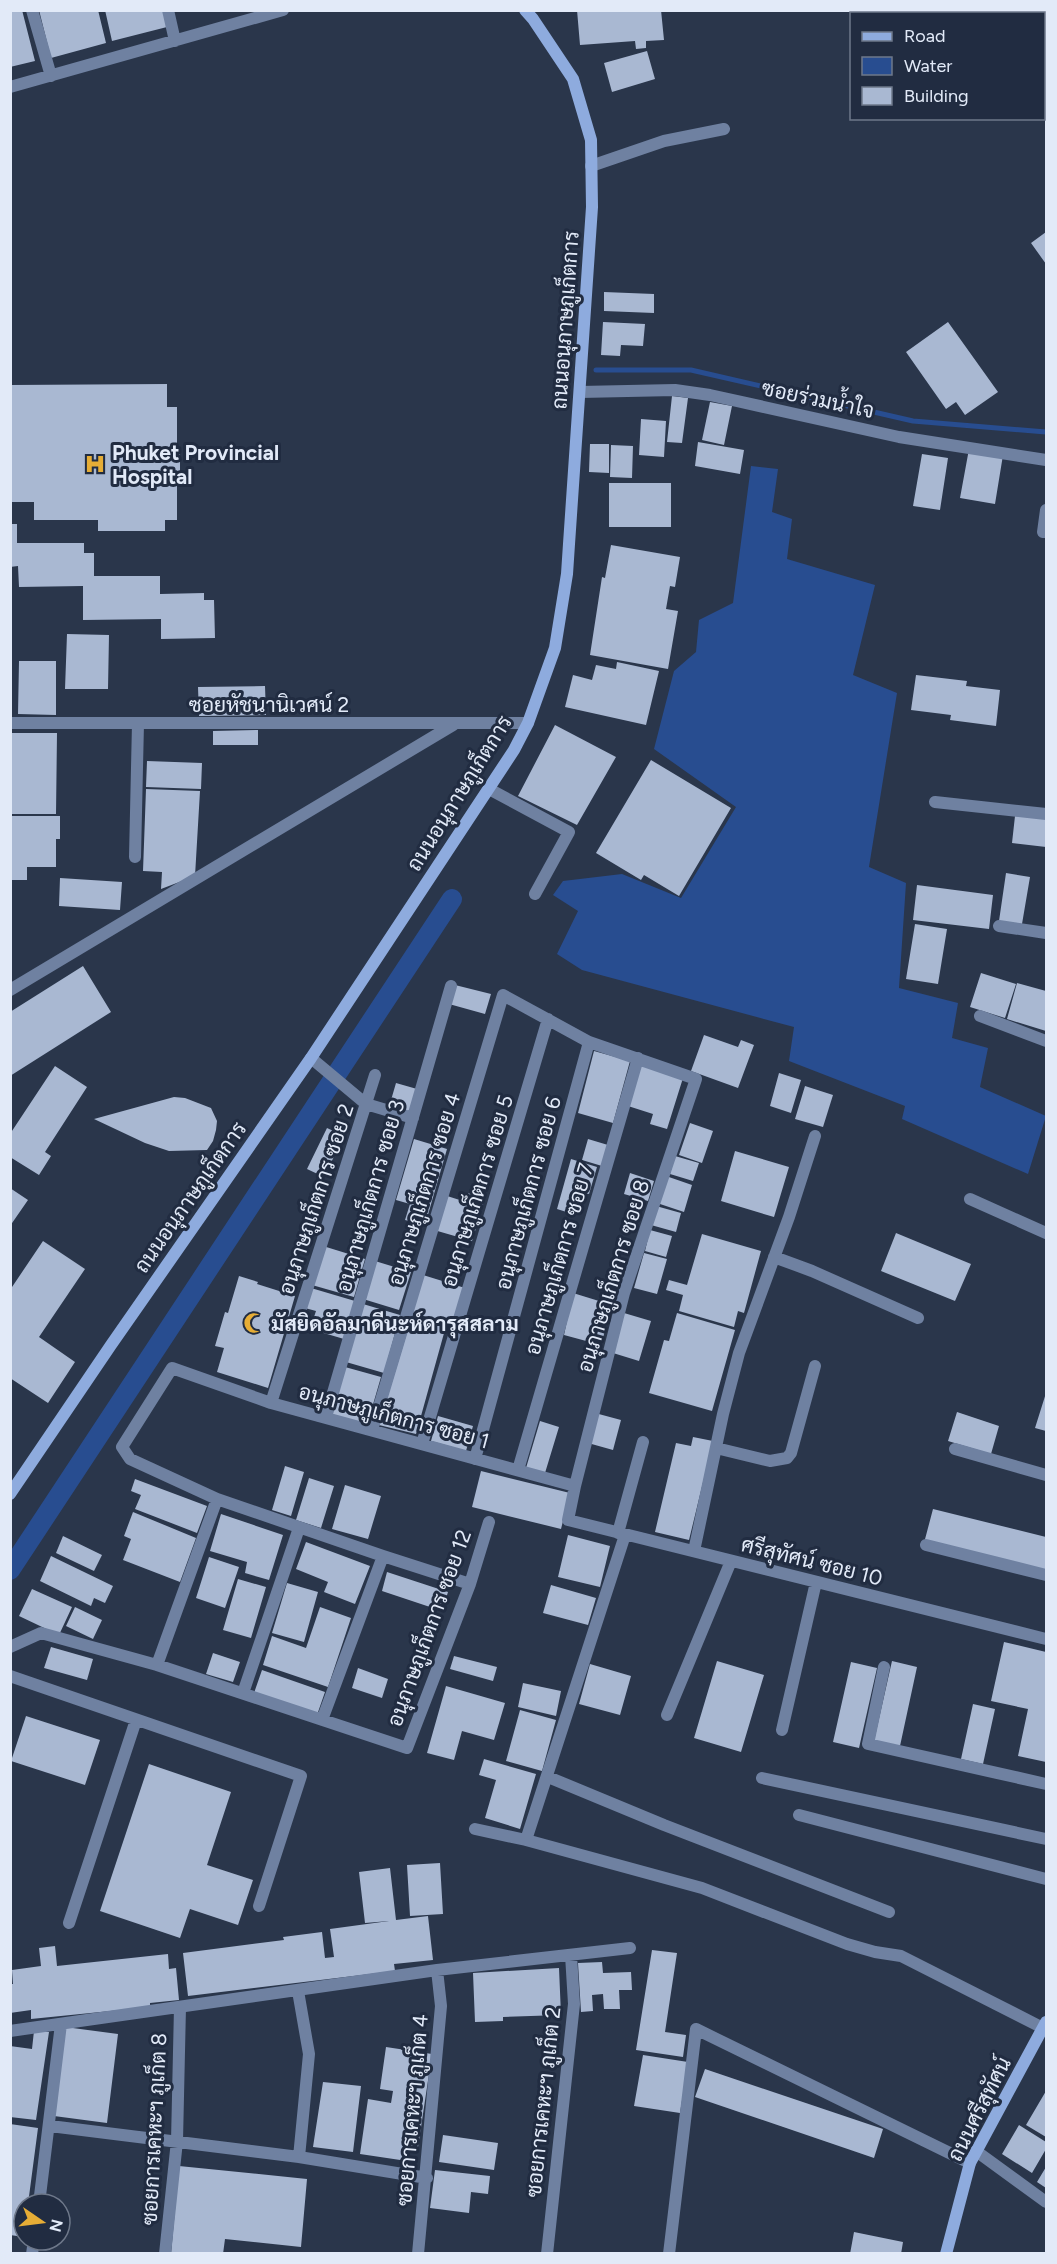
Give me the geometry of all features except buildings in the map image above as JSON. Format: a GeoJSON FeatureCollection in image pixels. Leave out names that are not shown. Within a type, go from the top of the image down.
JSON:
{"type":"FeatureCollection","features":[{"type":"Feature","properties":{"kind":"street"},"geometry":{"type":"LineString","coordinates":[[32,10],[51,76]]}},
{"type":"Feature","properties":{"kind":"street"},"geometry":{"type":"LineString","coordinates":[[168,10],[175,41]]}},
{"type":"Feature","properties":{"kind":"street"},"geometry":{"type":"LineString","coordinates":[[10,87],[283,10]]}},
{"type":"Feature","properties":{"kind":"street","name":"ถนนอนุภาษภูเก็ตการ"},"geometry":{"type":"LineString","coordinates":[[10,1494],[310,1058],[489,789],[528,723],[555,648],[567,574],[580,392],[592,207],[591,140],[573,79],[525,10]]}},
{"type":"Feature","properties":{"kind":"street"},"geometry":{"type":"LineString","coordinates":[[591,166],[664,141],[724,129]]}},
{"type":"Feature","properties":{"kind":"street","name":"ซอยร่วมน้ำใจ"},"geometry":{"type":"LineString","coordinates":[[580,392],[675,390],[711,395],[899,437],[1047,460]]}},
{"type":"Feature","properties":{"kind":"street"},"geometry":{"type":"LineString","coordinates":[[1047,510],[1043,532],[1047,532]]}},
{"type":"Feature","properties":{"kind":"street","name":"ซอยหัชนานิเวศน์ 2"},"geometry":{"type":"LineString","coordinates":[[10,723],[528,723]]}},
{"type":"Feature","properties":{"kind":"street"},"geometry":{"type":"LineString","coordinates":[[135,857],[138,723]]}},
{"type":"Feature","properties":{"kind":"street"},"geometry":{"type":"LineString","coordinates":[[10,990],[454,724]]}},
{"type":"Feature","properties":{"kind":"street"},"geometry":{"type":"LineString","coordinates":[[489,789],[569,832],[535,894]]}},
{"type":"Feature","properties":{"kind":"street"},"geometry":{"type":"LineString","coordinates":[[935,802],[1047,814]]}},
{"type":"Feature","properties":{"kind":"street"},"geometry":{"type":"LineString","coordinates":[[999,926],[1047,933]]}},
{"type":"Feature","properties":{"kind":"street","name":"อนุภาษภูเก็ตการ ซอย 3"},"geometry":{"type":"LineString","coordinates":[[326,1417],[451,986]]}},
{"type":"Feature","properties":{"kind":"street","name":"อนุภาษภูเก็ตการ ซอย 4"},"geometry":{"type":"LineString","coordinates":[[372,1430],[503,995],[548,1019]]}},
{"type":"Feature","properties":{"kind":"street"},"geometry":{"type":"LineString","coordinates":[[980,1016],[1047,1041]]}},
{"type":"Feature","properties":{"kind":"street"},"geometry":{"type":"LineString","coordinates":[[548,1019],[589,1042],[638,1058]]}},
{"type":"Feature","properties":{"kind":"street","name":"อนุภาษภูเก็ตการ ซอย 5"},"geometry":{"type":"LineString","coordinates":[[422,1444],[548,1019]]}},
{"type":"Feature","properties":{"kind":"street","name":"อนุภาษภูเก็ตการ ซอย 6"},"geometry":{"type":"LineString","coordinates":[[475,1459],[589,1042]]}},
{"type":"Feature","properties":{"kind":"street"},"geometry":{"type":"LineString","coordinates":[[310,1058],[366,1104],[413,1118]]}},
{"type":"Feature","properties":{"kind":"street","name":"อนุภาษภูเก็ตการ ซอย 8"},"geometry":{"type":"LineString","coordinates":[[575,1486],[624,1293],[696,1078],[638,1058]]}},
{"type":"Feature","properties":{"kind":"street","name":"อนุภาษภูเก็ตการ ซอย 7"},"geometry":{"type":"LineString","coordinates":[[518,1470],[638,1058]]}},
{"type":"Feature","properties":{"kind":"street","name":"อนุภาษภูเก็ตการ ซอย 2"},"geometry":{"type":"LineString","coordinates":[[271,1403],[375,1075]]}},
{"type":"Feature","properties":{"kind":"street"},"geometry":{"type":"LineString","coordinates":[[694,1551],[716,1448],[740,1353],[815,1136]]}},
{"type":"Feature","properties":{"kind":"street"},"geometry":{"type":"LineString","coordinates":[[970,1199],[1047,1233]]}},
{"type":"Feature","properties":{"kind":"street"},"geometry":{"type":"LineString","coordinates":[[774,1257],[812,1271],[918,1318]]}},
{"type":"Feature","properties":{"kind":"street"},"geometry":{"type":"LineString","coordinates":[[716,1448],[770,1461],[787,1458],[791,1453],[815,1366]]}},
{"type":"Feature","properties":{"kind":"street","name":"อนุภาษภูเก็ตการ ซอย 1"},"geometry":{"type":"LineString","coordinates":[[217,1499],[130,1459],[122,1447],[172,1368],[271,1403],[575,1486]]}},
{"type":"Feature","properties":{"kind":"street"},"geometry":{"type":"LineString","coordinates":[[526,1840],[548,1777],[622,1534],[644,1442]]}},
{"type":"Feature","properties":{"kind":"street"},"geometry":{"type":"LineString","coordinates":[[954,1449],[1047,1475]]}},
{"type":"Feature","properties":{"kind":"street","name":"ศรีสุทัศน์ ซอย 10"},"geometry":{"type":"LineString","coordinates":[[575,1486],[568,1520],[1047,1639]]}},
{"type":"Feature","properties":{"kind":"street"},"geometry":{"type":"LineString","coordinates":[[157,1665],[217,1499],[470,1584]]}},
{"type":"Feature","properties":{"kind":"street","name":"อนุภาษภูเก็ตการ ซอย 12"},"geometry":{"type":"LineString","coordinates":[[322,1720],[407,1748],[470,1584],[489,1522]]}},
{"type":"Feature","properties":{"kind":"street"},"geometry":{"type":"LineString","coordinates":[[243,1694],[298,1528]]}},
{"type":"Feature","properties":{"kind":"street"},"geometry":{"type":"LineString","coordinates":[[926,1545],[1047,1575]]}},
{"type":"Feature","properties":{"kind":"street"},"geometry":{"type":"LineString","coordinates":[[10,1647],[41,1633],[157,1665],[322,1720],[382,1556]]}},
{"type":"Feature","properties":{"kind":"street"},"geometry":{"type":"LineString","coordinates":[[667,1715],[731,1561]]}},
{"type":"Feature","properties":{"kind":"street"},"geometry":{"type":"LineString","coordinates":[[782,1730],[816,1582]]}},
{"type":"Feature","properties":{"kind":"street"},"geometry":{"type":"LineString","coordinates":[[884,1667],[868,1744],[1047,1784]]}},
{"type":"Feature","properties":{"kind":"street"},"geometry":{"type":"LineString","coordinates":[[10,1676],[301,1776],[259,1906]]}},
{"type":"Feature","properties":{"kind":"street"},"geometry":{"type":"LineString","coordinates":[[69,1923],[136,1720]]}},
{"type":"Feature","properties":{"kind":"street"},"geometry":{"type":"LineString","coordinates":[[548,1777],[664,1825],[889,1912]]}},
{"type":"Feature","properties":{"kind":"street"},"geometry":{"type":"LineString","coordinates":[[762,1778],[1047,1839]]}},
{"type":"Feature","properties":{"kind":"street"},"geometry":{"type":"LineString","coordinates":[[799,1815],[1047,1879]]}},
{"type":"Feature","properties":{"kind":"street"},"geometry":{"type":"LineString","coordinates":[[475,1829],[526,1840],[702,1888],[847,1944],[875,1952],[902,1956],[1045,2025]]}},
{"type":"Feature","properties":{"kind":"street"},"geometry":{"type":"LineString","coordinates":[[10,2031],[436,1970],[630,1948]]}},
{"type":"Feature","properties":{"kind":"street","name":"ซอยการเคหะฯ ภูเก็ต 2"},"geometry":{"type":"LineString","coordinates":[[547,2253],[574,2004],[571,1955]]}},
{"type":"Feature","properties":{"kind":"street","name":"ซอยการเคหะฯ ภูเก็ต 4"},"geometry":{"type":"LineString","coordinates":[[418,2253],[427,2178],[441,2006],[436,1970]]}},
{"type":"Feature","properties":{"kind":"street"},"geometry":{"type":"LineString","coordinates":[[298,1991],[309,2054],[299,2157]]}},
{"type":"Feature","properties":{"kind":"street","name":"ซอยการเคหะฯ ภูเก็ต 8"},"geometry":{"type":"LineString","coordinates":[[165,2253],[177,2141],[180,2007]]}},
{"type":"Feature","properties":{"kind":"street"},"geometry":{"type":"LineString","coordinates":[[41,2192],[62,2024]]}},
{"type":"Feature","properties":{"kind":"street","name":"ถนนศรีสุทัศน์"},"geometry":{"type":"LineString","coordinates":[[946,2253],[970,2163],[1045,2025]]}},
{"type":"Feature","properties":{"kind":"street"},"geometry":{"type":"LineString","coordinates":[[669,2253],[696,2029],[970,2163]]}},
{"type":"Feature","properties":{"kind":"street"},"geometry":{"type":"LineString","coordinates":[[50,2126],[299,2157],[427,2178]]}},
{"type":"Feature","properties":{"kind":"street"},"geometry":{"type":"LineString","coordinates":[[976,2151],[1047,2202]]}},
{"type":"Feature","properties":{"kind":"water"},"geometry":{"type":"Polygon","coordinates":[[[751,466],[778,469],[772,512],[792,519],[787,559],[875,585],[853,675],[897,693],[869,867],[906,883],[899,988],[958,1003],[952,1038],[988,1048],[980,1087],[1046,1116],[1028,1174],[902,1119],[905,1106],[789,1061],[794,1027],[582,970],[557,954],[578,911],[553,895],[563,881],[622,874],[681,898],[736,807],[654,749],[674,671],[696,652],[699,620],[733,603],[751,466]]]}},
{"type":"Feature","properties":{"kind":"waterway"},"geometry":{"type":"LineString","coordinates":[[596,370],[691,370],[913,421],[1046,432]]}},
{"type":"Feature","properties":{"kind":"waterway"},"geometry":{"type":"LineString","coordinates":[[10,1570],[452,899]]}},
{"type":"Feature","properties":{"kind":"place","name":"Phuket Provincial Hospital"},"geometry":{"type":"Point","coordinates":[95,464]}},
{"type":"Feature","properties":{"kind":"place","name":"มัสยิดอัลมาดีนะห์ดารุสสลาม"},"geometry":{"type":"Point","coordinates":[254,1323]}}]}
